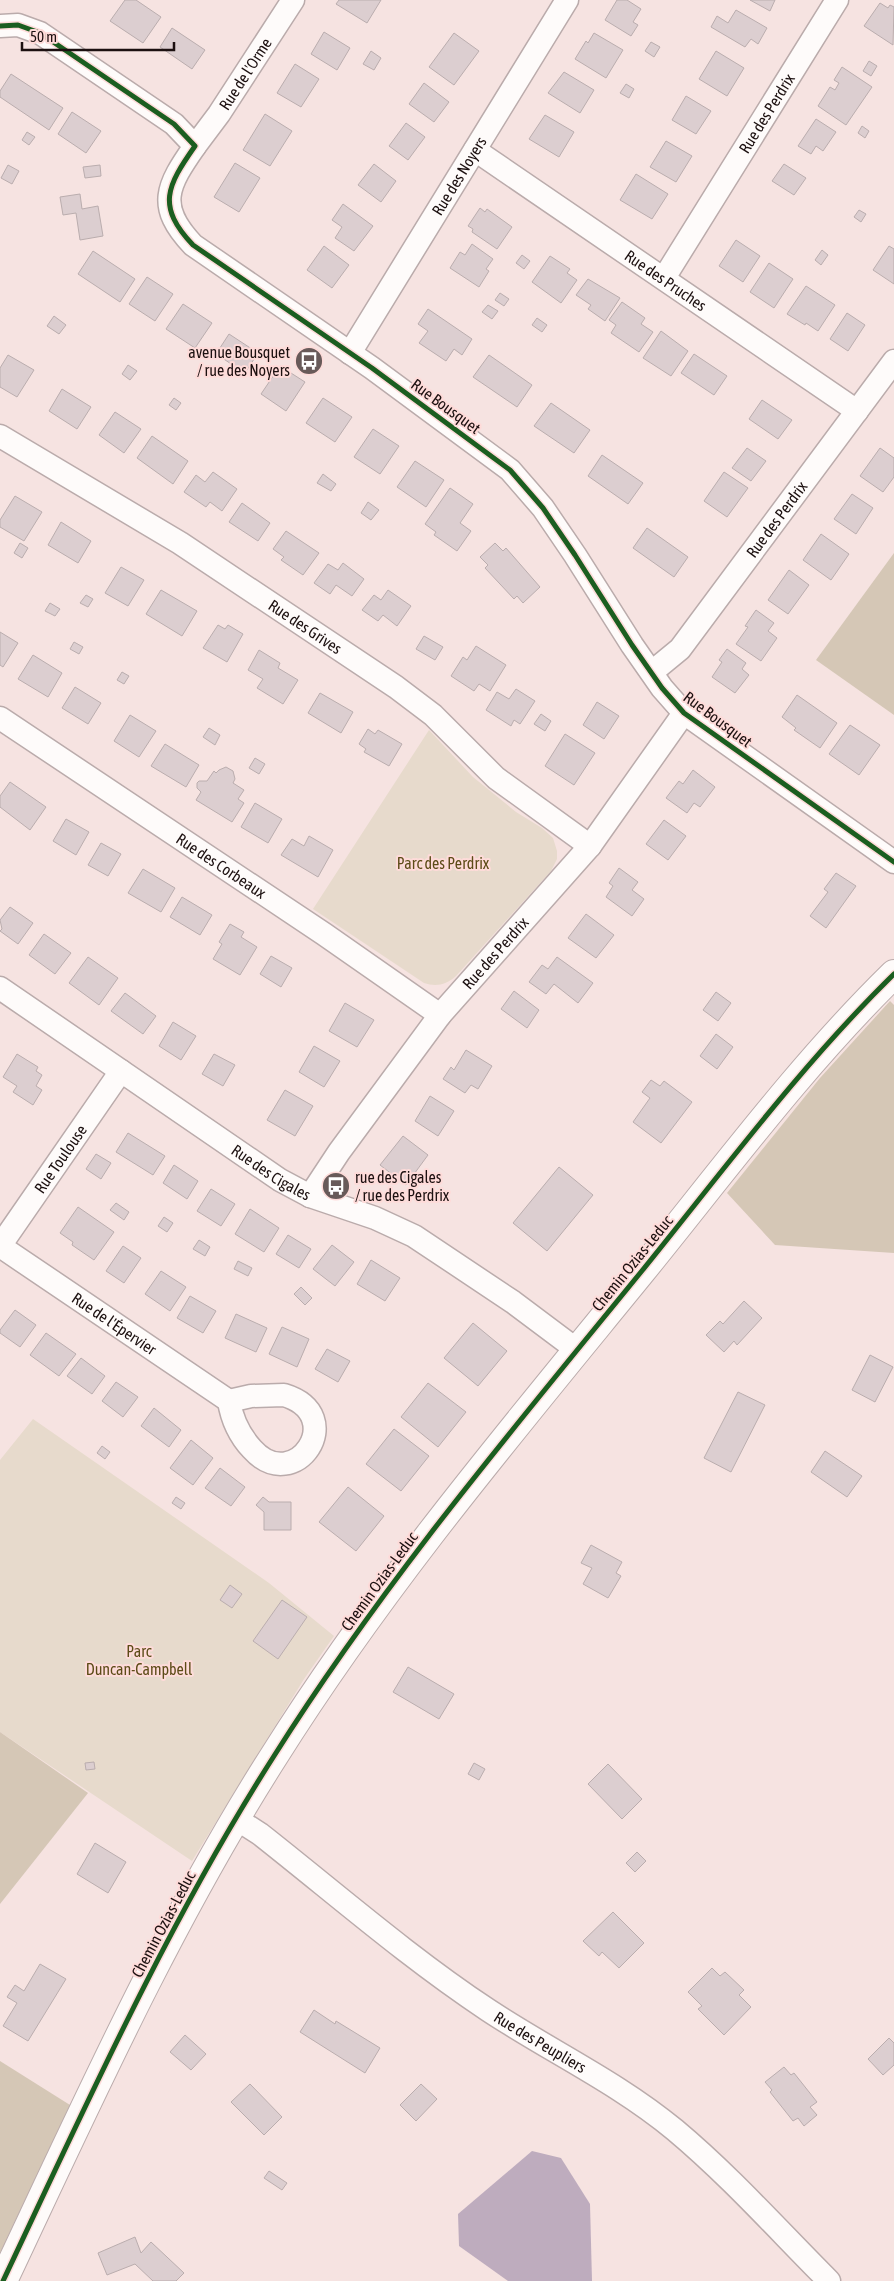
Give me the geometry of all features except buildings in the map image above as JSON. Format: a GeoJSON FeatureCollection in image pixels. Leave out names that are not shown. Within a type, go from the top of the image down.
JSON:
{"type":"FeatureCollection","features":[{"type":"Feature","properties":{"kind":"street","name":"Rue de l'Orme"},"geometry":{"type":"LineString","coordinates":[[195,146],[224,106],[293,0]]}},
{"type":"Feature","properties":{"kind":"street","name":"Rue des Noyers"},"geometry":{"type":"LineString","coordinates":[[350,353],[568,0]]}},
{"type":"Feature","properties":{"kind":"street","name":"Rue des Perdrix"},"geometry":{"type":"LineString","coordinates":[[664,278],[837,0]]}},
{"type":"Feature","properties":{"kind":"street"},"geometry":{"type":"LineString","coordinates":[[0,26],[18,25],[40,33],[174,124],[195,146]]}},
{"type":"Feature","properties":{"kind":"street","name":"Rue Bousquet"},"geometry":{"type":"LineString","coordinates":[[195,146],[174,176],[170,192],[170,208],[179,230],[193,246],[350,353],[484,449],[522,482],[575,555],[606,607],[662,688],[684,713],[894,862]]}},
{"type":"Feature","properties":{"kind":"street","name":"Rue des Pruches"},"geometry":{"type":"LineString","coordinates":[[475,150],[857,411]]}},
{"type":"Feature","properties":{"kind":"street","name":"Rue des Perdrix"},"geometry":{"type":"LineString","coordinates":[[652,672],[680,649],[894,361]]}},
{"type":"Feature","properties":{"kind":"street","name":"Rue des Grives"},"geometry":{"type":"LineString","coordinates":[[0,436],[180,543],[396,687],[433,715],[496,778],[590,846]]}},
{"type":"Feature","properties":{"kind":"street","name":"Rue des Perdrix"},"geometry":{"type":"LineString","coordinates":[[310,1196],[339,1152],[440,1015],[590,846],[684,713]]}},
{"type":"Feature","properties":{"kind":"street","name":"Rue des Corbeaux"},"geometry":{"type":"LineString","coordinates":[[0,718],[307,923],[440,1015]]}},
{"type":"Feature","properties":{"kind":"street","name":"Chemin Ozias-Leduc"},"geometry":{"type":"LineString","coordinates":[[3,2281],[161,1953],[235,1818],[300,1715],[371,1612],[440,1520],[775,1107],[853,1016],[894,974]]}},
{"type":"Feature","properties":{"kind":"street","name":"Rue des Cigales"},"geometry":{"type":"LineString","coordinates":[[0,988],[280,1180],[310,1196],[375,1218],[414,1236],[513,1302],[553,1330],[577,1350]]}},
{"type":"Feature","properties":{"kind":"street","name":"Rue Toulouse"},"geometry":{"type":"LineString","coordinates":[[0,1246],[121,1071]]}},
{"type":"Feature","properties":{"kind":"street","name":"Rue de l'Épervier"},"geometry":{"type":"LineString","coordinates":[[0,1246],[229,1401]]}},
{"type":"Feature","properties":{"kind":"street","name":"Rue des Peupliers"},"geometry":{"type":"LineString","coordinates":[[235,1818],[260,1834],[452,1985],[517,2028],[611,2084],[652,2112],[707,2159],[830,2281]]}},
{"type":"Feature","properties":{"kind":"green space","name":"Parc des Perdrix"},"geometry":{"type":"Polygon","coordinates":[[[429,730],[473,777],[516,812],[542,828],[553,838],[557,851],[557,859],[551,871],[456,976],[445,983],[437,985],[424,983],[313,909],[429,730]]]}},
{"type":"Feature","properties":{"kind":"green space","name":"Parc Duncan-Campbell"},"geometry":{"type":"Polygon","coordinates":[[[33,1419],[269,1583],[334,1636],[304,1679],[192,1861],[0,1732],[0,1460],[33,1419]]]}},
{"type":"Feature","properties":{"kind":"shaded area"},"geometry":{"type":"Polygon","coordinates":[[[894,553],[894,715],[816,660],[894,553]]]}},
{"type":"Feature","properties":{"kind":"shaded area"},"geometry":{"type":"Polygon","coordinates":[[[890,1001],[894,1005],[894,1253],[775,1245],[727,1193],[820,1078],[890,1001]]]}},
{"type":"Feature","properties":{"kind":"shaded area"},"geometry":{"type":"Polygon","coordinates":[[[0,1732],[88,1793],[0,1904],[0,1732]]]}},
{"type":"Feature","properties":{"kind":"shaded area"},"geometry":{"type":"Polygon","coordinates":[[[0,2061],[70,2105],[0,2253],[0,2061]]]}},
{"type":"Feature","properties":{"kind":"shaded area"},"geometry":{"type":"Polygon","coordinates":[[[532,2151],[561,2158],[590,2204],[592,2281],[508,2281],[459,2246],[458,2214],[532,2151]]]}},
{"type":"Feature","properties":{"kind":"cycle path"},"geometry":{"type":"LineString","coordinates":[[0,26],[18,25],[40,33],[174,124],[195,146],[178,173],[172,185],[170,196],[170,207],[174,219],[193,245],[372,368],[510,470],[543,508],[632,645],[662,688],[684,713],[894,862]]}},
{"type":"Feature","properties":{"kind":"cycle path"},"geometry":{"type":"LineString","coordinates":[[3,2281],[98,2080],[164,1948],[235,1819],[316,1692],[404,1569],[497,1449],[763,1119],[827,1045],[894,974]]}},
{"type":"Feature","properties":{"kind":"place","name":"avenue Bousquet / rue des Noyers"},"geometry":{"type":"Point","coordinates":[309,361]}},
{"type":"Feature","properties":{"kind":"place","name":"rue des Cigales / rue des Perdrix"},"geometry":{"type":"Point","coordinates":[336,1186]}}]}
